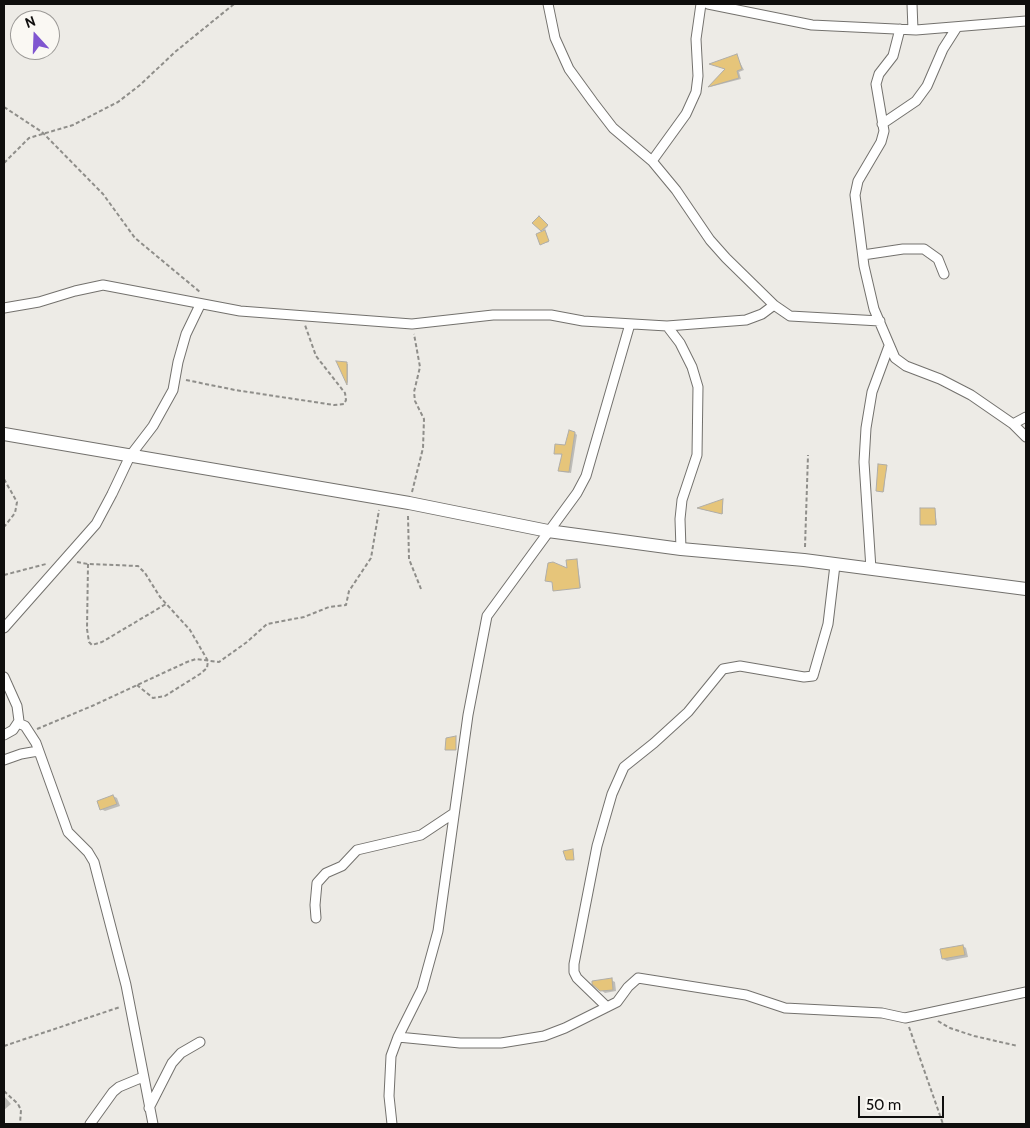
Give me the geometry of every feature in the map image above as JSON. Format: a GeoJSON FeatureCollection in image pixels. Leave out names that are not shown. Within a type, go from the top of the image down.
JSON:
{"type":"FeatureCollection","features":[{"type":"Feature","properties":{"kind":"street"},"geometry":{"type":"LineString","coordinates":[[548,4],[555,38],[569,68],[613,128],[652,162],[676,190],[720,252],[774,305],[790,316],[880,321]]}},
{"type":"Feature","properties":{"kind":"street"},"geometry":{"type":"LineString","coordinates":[[652,162],[686,114],[696,92],[698,76],[696,40],[701,4]]}},
{"type":"Feature","properties":{"kind":"street"},"geometry":{"type":"LineString","coordinates":[[708,4],[812,25],[913,30],[1026,21]]}},
{"type":"Feature","properties":{"kind":"street"},"geometry":{"type":"LineString","coordinates":[[912,4],[913,30]]}},
{"type":"Feature","properties":{"kind":"street"},"geometry":{"type":"LineString","coordinates":[[882,124],[916,101],[927,86],[943,49],[957,27]]}},
{"type":"Feature","properties":{"kind":"street"},"geometry":{"type":"LineString","coordinates":[[900,29],[893,56],[879,74],[876,84],[884,131],[881,142],[858,181],[855,195],[863,255],[872,301],[895,358],[906,366],[957,387],[1013,424],[1026,438]]}},
{"type":"Feature","properties":{"kind":"street"},"geometry":{"type":"LineString","coordinates":[[863,255],[895,250],[924,249],[938,259],[944,274]]}},
{"type":"Feature","properties":{"kind":"street"},"geometry":{"type":"LineString","coordinates":[[4,308],[39,302],[102,285],[200,305],[240,311],[412,324],[493,315],[551,315],[583,321],[667,326],[746,320],[762,314],[774,305]]}},
{"type":"Feature","properties":{"kind":"street"},"geometry":{"type":"LineString","coordinates":[[4,628],[96,524],[130,456],[164,407],[173,390],[186,334],[200,305]]}},
{"type":"Feature","properties":{"kind":"street"},"geometry":{"type":"LineString","coordinates":[[392,1124],[389,1078],[391,1056],[398,1036],[422,989],[438,931],[476,667],[488,616],[577,493],[586,476],[630,324]]}},
{"type":"Feature","properties":{"kind":"street"},"geometry":{"type":"LineString","coordinates":[[667,326],[680,342],[698,387],[697,455],[682,500],[680,519],[682,549]]}},
{"type":"Feature","properties":{"kind":"street"},"geometry":{"type":"LineString","coordinates":[[871,569],[864,462],[866,428],[872,392],[889,346]]}},
{"type":"Feature","properties":{"kind":"street"},"geometry":{"type":"LineString","coordinates":[[1013,424],[1026,417]]}},
{"type":"Feature","properties":{"kind":"street"},"geometry":{"type":"LineString","coordinates":[[6,437],[381,498],[548,531],[682,549],[804,560],[1026,589]]}},
{"type":"Feature","properties":{"kind":"street"},"geometry":{"type":"LineString","coordinates":[[607,1007],[577,978],[574,972],[574,964],[598,846],[612,794],[624,767],[654,744],[688,712],[723,669],[740,666],[804,677],[812,676],[828,624],[835,565]]}},
{"type":"Feature","properties":{"kind":"street"},"geometry":{"type":"LineString","coordinates":[[4,677],[17,706],[18,723]]}},
{"type":"Feature","properties":{"kind":"street"},"geometry":{"type":"LineString","coordinates":[[18,723],[25,726],[30,733],[68,832],[88,852],[94,862],[130,1004],[153,1124]]}},
{"type":"Feature","properties":{"kind":"street"},"geometry":{"type":"LineString","coordinates":[[4,735],[18,723]]}},
{"type":"Feature","properties":{"kind":"street"},"geometry":{"type":"LineString","coordinates":[[4,760],[38,751]]}},
{"type":"Feature","properties":{"kind":"street"},"geometry":{"type":"LineString","coordinates":[[316,918],[317,883],[326,873],[342,866],[359,848],[421,835],[454,813]]}},
{"type":"Feature","properties":{"kind":"street"},"geometry":{"type":"LineString","coordinates":[[398,1036],[460,1043],[501,1043],[544,1036],[565,1028],[617,1002],[628,987],[638,978],[746,995],[785,1008],[882,1013],[905,1018],[1026,992]]}},
{"type":"Feature","properties":{"kind":"street"},"geometry":{"type":"LineString","coordinates":[[149,1108],[172,1063],[181,1053],[200,1042]]}},
{"type":"Feature","properties":{"kind":"street"},"geometry":{"type":"LineString","coordinates":[[90,1124],[113,1092],[119,1087],[143,1078]]}},
{"type":"Feature","properties":{"kind":"path"},"geometry":{"type":"LineString","coordinates":[[4,163],[29,138],[42,132],[73,125],[118,102],[140,86],[175,52],[234,4]]}},
{"type":"Feature","properties":{"kind":"path"},"geometry":{"type":"LineString","coordinates":[[4,108],[42,132],[103,194],[135,238],[202,294]]}},
{"type":"Feature","properties":{"kind":"path"},"geometry":{"type":"LineString","coordinates":[[176,377],[235,390],[334,405],[344,404],[346,400],[345,393],[316,356],[302,316]]}},
{"type":"Feature","properties":{"kind":"path"},"geometry":{"type":"LineString","coordinates":[[412,324],[420,367],[414,392],[424,419],[423,448],[409,503],[407,534],[409,559],[421,589]]}},
{"type":"Feature","properties":{"kind":"path"},"geometry":{"type":"LineString","coordinates":[[804,560],[808,455]]}},
{"type":"Feature","properties":{"kind":"path"},"geometry":{"type":"LineString","coordinates":[[4,479],[17,502],[15,514],[4,527]]}},
{"type":"Feature","properties":{"kind":"path"},"geometry":{"type":"LineString","coordinates":[[30,733],[186,662],[196,659],[219,662],[247,642],[267,624],[304,617],[329,607],[346,605],[349,592],[371,558],[381,498]]}},
{"type":"Feature","properties":{"kind":"path"},"geometry":{"type":"LineString","coordinates":[[66,559],[88,564],[138,566],[166,604],[190,630],[208,661],[207,668],[200,674],[165,696],[153,698],[137,685]]}},
{"type":"Feature","properties":{"kind":"path"},"geometry":{"type":"LineString","coordinates":[[4,575],[47,564]]}},
{"type":"Feature","properties":{"kind":"path"},"geometry":{"type":"LineString","coordinates":[[88,564],[87,629],[89,642],[92,645],[102,642],[166,604]]}},
{"type":"Feature","properties":{"kind":"path"},"geometry":{"type":"LineString","coordinates":[[4,1046],[130,1004]]}},
{"type":"Feature","properties":{"kind":"path"},"geometry":{"type":"LineString","coordinates":[[925,1014],[950,1028],[1018,1046]]}},
{"type":"Feature","properties":{"kind":"path"},"geometry":{"type":"LineString","coordinates":[[905,1018],[943,1124]]}},
{"type":"Feature","properties":{"kind":"path"},"geometry":{"type":"LineString","coordinates":[[4,1091],[18,1104],[21,1110],[20,1124]]}},
{"type":"Feature","properties":{"kind":"building"},"geometry":{"type":"Polygon","coordinates":[[[737,54],[742,69],[737,71],[739,78],[708,87],[725,69],[709,64],[737,54]]]}},
{"type":"Feature","properties":{"kind":"building"},"geometry":{"type":"Polygon","coordinates":[[[539,216],[548,225],[541,231],[532,223],[539,216]]]}},
{"type":"Feature","properties":{"kind":"building"},"geometry":{"type":"Polygon","coordinates":[[[545,230],[549,241],[540,245],[536,234],[545,230]]]}},
{"type":"Feature","properties":{"kind":"building"},"geometry":{"type":"Polygon","coordinates":[[[336,361],[347,362],[347,385],[336,361]]]}},
{"type":"Feature","properties":{"kind":"building"},"geometry":{"type":"Polygon","coordinates":[[[569,430],[575,432],[569,472],[558,471],[562,454],[554,454],[555,444],[565,445],[569,430]]]}},
{"type":"Feature","properties":{"kind":"building"},"geometry":{"type":"Polygon","coordinates":[[[878,464],[887,465],[883,492],[876,491],[878,464]]]}},
{"type":"Feature","properties":{"kind":"building"},"geometry":{"type":"Polygon","coordinates":[[[723,499],[722,514],[697,508],[723,499]]]}},
{"type":"Feature","properties":{"kind":"building"},"geometry":{"type":"Polygon","coordinates":[[[920,508],[935,508],[936,525],[920,525],[920,508]]]}},
{"type":"Feature","properties":{"kind":"building"},"geometry":{"type":"Polygon","coordinates":[[[577,559],[580,588],[553,591],[552,582],[545,581],[548,563],[553,562],[567,568],[566,560],[577,559]]]}},
{"type":"Feature","properties":{"kind":"building"},"geometry":{"type":"Polygon","coordinates":[[[456,736],[456,750],[445,750],[446,738],[456,736]]]}},
{"type":"Feature","properties":{"kind":"building"},"geometry":{"type":"Polygon","coordinates":[[[113,795],[117,804],[100,810],[97,801],[113,795]]]}},
{"type":"Feature","properties":{"kind":"building"},"geometry":{"type":"Polygon","coordinates":[[[573,849],[574,860],[566,860],[563,851],[573,849]]]}},
{"type":"Feature","properties":{"kind":"building"},"geometry":{"type":"Polygon","coordinates":[[[963,945],[965,955],[942,959],[940,949],[963,945]]]}},
{"type":"Feature","properties":{"kind":"building"},"geometry":{"type":"Polygon","coordinates":[[[612,978],[613,990],[600,991],[592,984],[592,981],[612,978]]]}}]}
